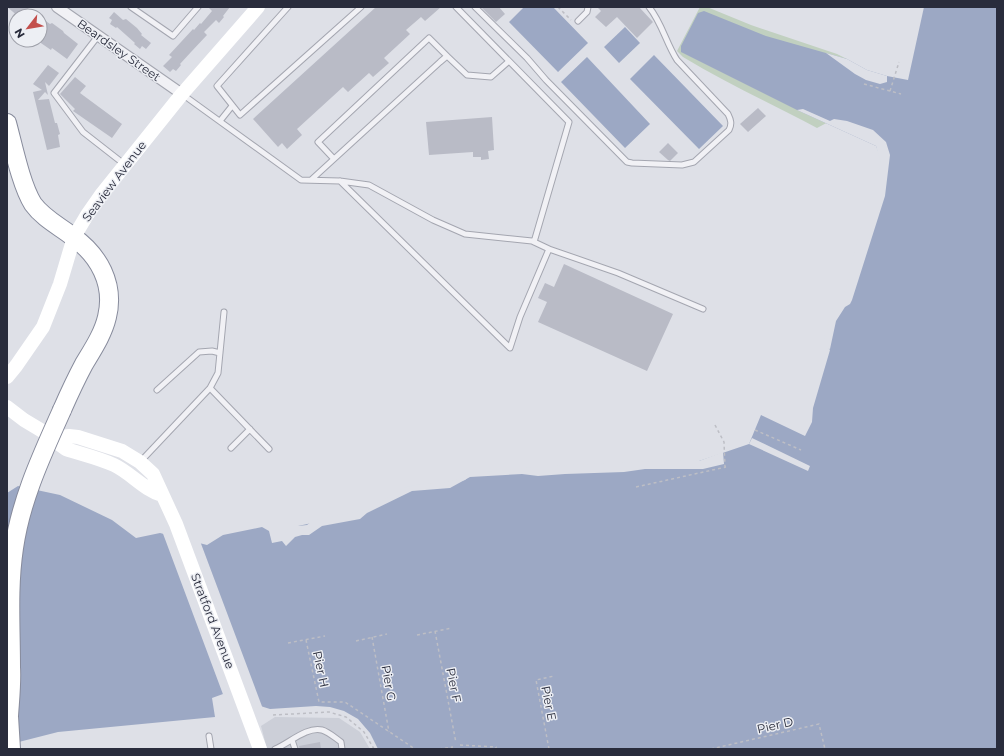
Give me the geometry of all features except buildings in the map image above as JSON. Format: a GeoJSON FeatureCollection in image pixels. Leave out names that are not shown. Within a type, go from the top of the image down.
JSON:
{"type":"FeatureCollection","features":[{"type":"Feature","properties":{"kind":"highway"},"geometry":{"type":"LineString","coordinates":[[7,123],[25,187],[32,203],[42,214],[74,237],[91,252],[102,268],[108,289],[108,308],[103,329],[62,410],[27,495],[20,520],[14,547],[10,589],[12,668],[9,716]]}},
{"type":"Feature","properties":{"kind":"highway"},"geometry":{"type":"LineString","coordinates":[[7,692],[11,749]]}},
{"type":"Feature","properties":{"kind":"main road","name":"Seaview Avenue"},"geometry":{"type":"LineString","coordinates":[[7,377],[43,326],[60,284],[74,237],[87,215],[125,164],[182,94],[258,7]]}},
{"type":"Feature","properties":{"kind":"main road"},"geometry":{"type":"LineString","coordinates":[[7,407],[24,420],[54,438],[66,449],[114,465],[140,481],[148,489],[162,494]]}},
{"type":"Feature","properties":{"kind":"main road","name":"Stratford Avenue"},"geometry":{"type":"LineString","coordinates":[[54,438],[68,436],[78,437],[122,451],[140,462],[153,474],[159,484],[176,524],[260,749]]}},
{"type":"Feature","properties":{"kind":"street","name":"Beardsley Street"},"geometry":{"type":"LineString","coordinates":[[63,9],[98,36],[182,94]]}},
{"type":"Feature","properties":{"kind":"lane"},"geometry":{"type":"LineString","coordinates":[[131,7],[173,36],[198,7]]}},
{"type":"Feature","properties":{"kind":"lane"},"geometry":{"type":"LineString","coordinates":[[288,7],[217,86],[240,115],[360,7]]}},
{"type":"Feature","properties":{"kind":"lane"},"geometry":{"type":"LineString","coordinates":[[456,7],[508,62],[569,122],[534,242]]}},
{"type":"Feature","properties":{"kind":"lane"},"geometry":{"type":"LineString","coordinates":[[475,7],[527,58],[552,86],[627,162],[688,164],[698,159],[729,130],[731,124],[730,119],[728,114],[677,60],[660,23],[649,7]]}},
{"type":"Feature","properties":{"kind":"lane"},"geometry":{"type":"LineString","coordinates":[[576,23],[587,12],[588,7]]}},
{"type":"Feature","properties":{"kind":"lane"},"geometry":{"type":"LineString","coordinates":[[98,36],[54,93],[83,132],[125,164]]}},
{"type":"Feature","properties":{"kind":"lane"},"geometry":{"type":"LineString","coordinates":[[334,159],[318,142],[429,38],[467,75],[491,77],[508,62]]}},
{"type":"Feature","properties":{"kind":"lane"},"geometry":{"type":"LineString","coordinates":[[311,180],[447,56]]}},
{"type":"Feature","properties":{"kind":"lane"},"geometry":{"type":"LineString","coordinates":[[182,94],[301,180],[340,181],[370,185],[433,220],[465,234],[534,242],[549,249],[618,273],[703,309]]}},
{"type":"Feature","properties":{"kind":"lane"},"geometry":{"type":"LineString","coordinates":[[220,121],[232,106]]}},
{"type":"Feature","properties":{"kind":"lane"},"geometry":{"type":"LineString","coordinates":[[340,181],[510,348],[520,317],[549,249]]}},
{"type":"Feature","properties":{"kind":"lane"},"geometry":{"type":"LineString","coordinates":[[140,462],[210,388],[218,373],[224,312]]}},
{"type":"Feature","properties":{"kind":"lane"},"geometry":{"type":"LineString","coordinates":[[157,390],[199,352],[212,351],[220,353]]}},
{"type":"Feature","properties":{"kind":"lane"},"geometry":{"type":"LineString","coordinates":[[210,388],[269,449]]}},
{"type":"Feature","properties":{"kind":"lane"},"geometry":{"type":"LineString","coordinates":[[231,448],[250,429]]}},
{"type":"Feature","properties":{"kind":"lane"},"geometry":{"type":"LineString","coordinates":[[275,749],[310,730],[321,730],[341,742],[342,749]]}},
{"type":"Feature","properties":{"kind":"lane"},"geometry":{"type":"LineString","coordinates":[[209,736],[211,749]]}},
{"type":"Feature","properties":{"kind":"lane"},"geometry":{"type":"LineString","coordinates":[[292,740],[296,749]]}},
{"type":"Feature","properties":{"kind":"path"},"geometry":{"type":"LineString","coordinates":[[558,7],[576,23]]}},
{"type":"Feature","properties":{"kind":"path"},"geometry":{"type":"LineString","coordinates":[[890,91],[899,62]]}},
{"type":"Feature","properties":{"kind":"path"},"geometry":{"type":"LineString","coordinates":[[864,84],[901,94]]}},
{"type":"Feature","properties":{"kind":"path"},"geometry":{"type":"LineString","coordinates":[[636,487],[726,467],[724,442],[715,425]]}},
{"type":"Feature","properties":{"kind":"path"},"geometry":{"type":"LineString","coordinates":[[755,430],[801,450]]}},
{"type":"Feature","properties":{"kind":"path"},"geometry":{"type":"LineString","coordinates":[[417,635],[452,628]]}},
{"type":"Feature","properties":{"kind":"path","name":"Pier F"},"geometry":{"type":"LineString","coordinates":[[435,631],[456,743]]}},
{"type":"Feature","properties":{"kind":"path"},"geometry":{"type":"LineString","coordinates":[[356,641],[387,634]]}},
{"type":"Feature","properties":{"kind":"path"},"geometry":{"type":"LineString","coordinates":[[288,643],[325,636]]}},
{"type":"Feature","properties":{"kind":"path","name":"Pier G"},"geometry":{"type":"LineString","coordinates":[[372,637],[389,732]]}},
{"type":"Feature","properties":{"kind":"path","name":"Pier H"},"geometry":{"type":"LineString","coordinates":[[306,640],[319,702],[345,702],[389,732]]}},
{"type":"Feature","properties":{"kind":"path","name":"Pier E"},"geometry":{"type":"LineString","coordinates":[[549,749],[536,680],[554,676]]}},
{"type":"Feature","properties":{"kind":"path"},"geometry":{"type":"LineString","coordinates":[[273,715],[329,712],[346,717],[364,732],[374,749]]}},
{"type":"Feature","properties":{"kind":"path","name":"Pier D"},"geometry":{"type":"LineString","coordinates":[[711,749],[819,724],[825,749]]}},
{"type":"Feature","properties":{"kind":"path"},"geometry":{"type":"LineString","coordinates":[[389,732],[415,749]]}},
{"type":"Feature","properties":{"kind":"path"},"geometry":{"type":"LineString","coordinates":[[460,745],[496,747],[496,749]]}},
{"type":"Feature","properties":{"kind":"path"},"geometry":{"type":"LineString","coordinates":[[439,749],[453,747]]}},
{"type":"Feature","properties":{"kind":"shaded area"},"geometry":{"type":"Polygon","coordinates":[[[275,717],[339,718],[360,732],[370,749],[267,749],[261,726],[275,717]]]}},
{"type":"Feature","properties":{"kind":"green space"},"geometry":{"type":"Polygon","coordinates":[[[700,7],[707,7],[751,25],[837,54],[847,59],[855,74],[834,119],[817,128],[716,76],[683,57],[677,51],[700,7]]]}},
{"type":"Feature","properties":{"kind":"water"},"geometry":{"type":"Polygon","coordinates":[[[524,7],[553,7],[588,43],[558,72],[509,22],[524,7]]]}},
{"type":"Feature","properties":{"kind":"water"},"geometry":{"type":"Polygon","coordinates":[[[924,7],[997,7],[997,749],[378,749],[370,733],[358,719],[344,711],[330,707],[316,706],[270,709],[223,694],[212,698],[215,717],[58,732],[7,745],[7,493],[18,486],[60,495],[112,520],[136,538],[160,533],[207,545],[223,535],[262,527],[269,531],[272,543],[282,541],[298,526],[367,511],[404,490],[445,485],[465,480],[470,475],[549,468],[699,461],[749,444],[761,415],[805,436],[812,422],[813,408],[830,350],[825,343],[845,300],[883,163],[876,146],[797,110],[681,52],[681,46],[698,13],[704,11],[766,36],[847,59],[867,70],[908,80],[924,7]]]}},
{"type":"Feature","properties":{"kind":"water"},"geometry":{"type":"Polygon","coordinates":[[[625,27],[640,43],[619,63],[604,47],[625,27]]]}},
{"type":"Feature","properties":{"kind":"water"},"geometry":{"type":"Polygon","coordinates":[[[654,55],[723,126],[699,149],[630,79],[654,55]]]}},
{"type":"Feature","properties":{"kind":"water"},"geometry":{"type":"Polygon","coordinates":[[[587,57],[650,124],[625,148],[561,82],[587,57]]]}},
{"type":"Feature","properties":{"kind":"pier"},"geometry":{"type":"Polygon","coordinates":[[[826,53],[847,59],[867,70],[887,76],[887,82],[880,84],[866,80],[826,53]]]}},
{"type":"Feature","properties":{"kind":"pier"},"geometry":{"type":"Polygon","coordinates":[[[803,109],[830,121],[834,119],[847,121],[873,130],[886,142],[890,155],[885,196],[852,300],[850,304],[845,307],[836,321],[830,349],[826,348],[823,342],[834,305],[843,299],[859,234],[881,163],[876,146],[797,110],[803,109]]]}},
{"type":"Feature","properties":{"kind":"pier"},"geometry":{"type":"Polygon","coordinates":[[[752,438],[810,466],[808,471],[749,444],[752,438]]]}},
{"type":"Feature","properties":{"kind":"pier"},"geometry":{"type":"Polygon","coordinates":[[[723,452],[724,464],[703,469],[645,469],[624,472],[538,476],[522,474],[470,477],[450,488],[412,491],[367,513],[360,519],[322,526],[309,535],[295,537],[286,546],[281,538],[292,524],[298,526],[307,525],[312,521],[367,510],[403,488],[420,484],[444,483],[464,478],[470,473],[548,466],[678,460],[699,461],[723,452]]]}},
{"type":"Feature","properties":{"kind":"pier"},"geometry":{"type":"Polygon","coordinates":[[[162,531],[200,541],[263,709],[224,697],[162,531]]]}}]}
